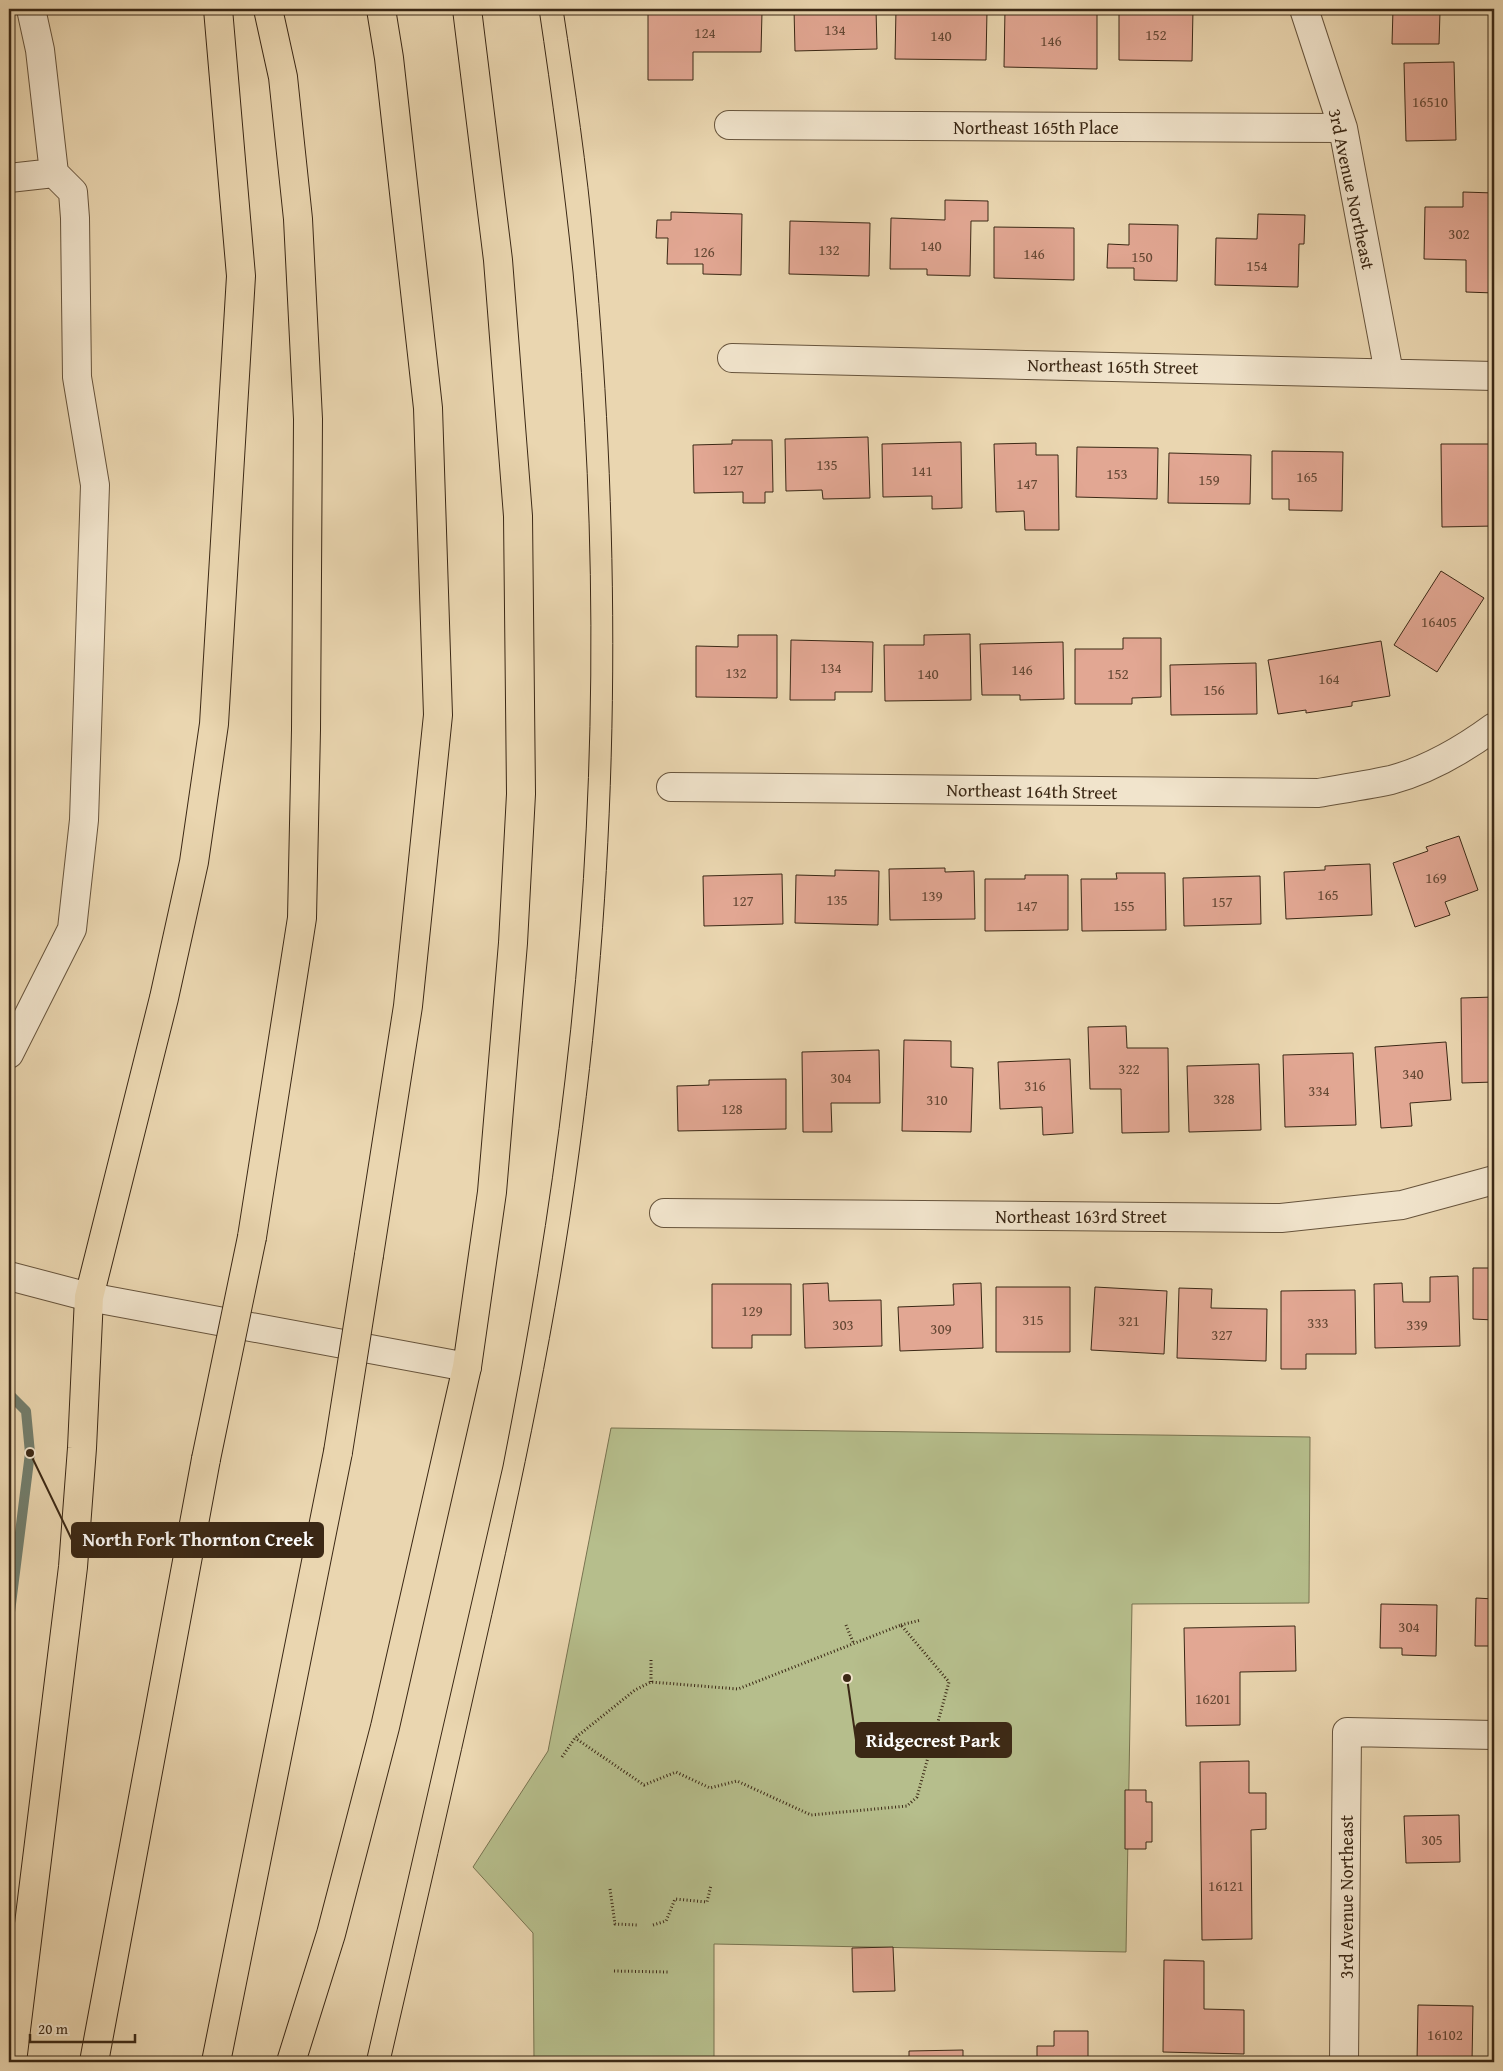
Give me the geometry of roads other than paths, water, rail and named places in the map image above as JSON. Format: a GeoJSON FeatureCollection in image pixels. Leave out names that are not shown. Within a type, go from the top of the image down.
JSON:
{"type":"FeatureCollection","features":[{"type":"Feature","properties":{"kind":"highway"},"geometry":{"type":"LineString","coordinates":[[12,2062],[73,1567],[82,1448],[89,1297],[166,988],[194,862],[214,724],[241,276],[218,9]]}},
{"type":"Feature","properties":{"kind":"highway"},"geometry":{"type":"LineString","coordinates":[[94,2062],[206,1459],[252,1237],[302,918],[306,730],[308,419],[298,219],[283,77],[268,9]]}},
{"type":"Feature","properties":{"kind":"highway"},"geometry":{"type":"LineString","coordinates":[[216,2062],[338,1452],[408,1006],[438,715],[428,408],[389,58],[381,9]]}},
{"type":"Feature","properties":{"kind":"highway"},"geometry":{"type":"LineString","coordinates":[[291,2062],[331,1934],[385,1728],[467,1368],[492,1192],[513,943],[521,794],[518,516],[498,260],[467,9]]}},
{"type":"Feature","properties":{"kind":"street"},"geometry":{"type":"LineString","coordinates":[[9,1054],[72,929],[84,820],[94,485],[77,378],[73,192],[54,173],[40,50],[31,9]]}},
{"type":"Feature","properties":{"kind":"street","name":"3rd Avenue Northeast"},"geometry":{"type":"LineString","coordinates":[[1304,9],[1343,128],[1389,373]]}},
{"type":"Feature","properties":{"kind":"street","name":"Northeast 165th Place"},"geometry":{"type":"LineString","coordinates":[[729,126],[1343,128]]}},
{"type":"Feature","properties":{"kind":"street"},"geometry":{"type":"LineString","coordinates":[[9,178],[54,173]]}},
{"type":"Feature","properties":{"kind":"street","name":"Northeast 165th Street"},"geometry":{"type":"LineString","coordinates":[[732,358],[1494,376]]}},
{"type":"Feature","properties":{"kind":"street","name":"Northeast 164th Street"},"geometry":{"type":"LineString","coordinates":[[671,787],[1318,793],[1392,779],[1437,762],[1476,740],[1494,727]]}},
{"type":"Feature","properties":{"kind":"street","name":"Northeast 163rd Street"},"geometry":{"type":"LineString","coordinates":[[664,1213],[1281,1218],[1402,1206],[1494,1180]]}},
{"type":"Feature","properties":{"kind":"street"},"geometry":{"type":"LineString","coordinates":[[9,1276],[89,1297],[467,1368]]}},
{"type":"Feature","properties":{"kind":"street","name":"3rd Avenue Northeast"},"geometry":{"type":"LineString","coordinates":[[1344,2062],[1347,1732],[1494,1734]]}},
{"type":"Feature","properties":{"kind":"waterway"},"geometry":{"type":"LineString","coordinates":[[9,1394],[26,1411],[30,1453],[9,1620]]}},
{"type":"Feature","properties":{"kind":"tram line"},"geometry":{"type":"LineString","coordinates":[[366,2062],[503,1466],[530,1322],[545,1226],[559,1129],[576,980],[583,879],[591,676],[587,473],[573,272],[558,140],[539,9]]}},
{"type":"Feature","properties":{"kind":"tram line"},"geometry":{"type":"LineString","coordinates":[[390,2062],[499,1584],[549,1339],[579,1153],[593,1040],[603,927],[609,814],[612,700],[609,473],[603,360],[591,217],[563,9]]}},
{"type":"Feature","properties":{"kind":"place","name":"North Fork Thornton Creek"},"geometry":{"type":"Point","coordinates":[30,1453]}},
{"type":"Feature","properties":{"kind":"place","name":"Ridgecrest Park"},"geometry":{"type":"Point","coordinates":[847,1678]}}]}
